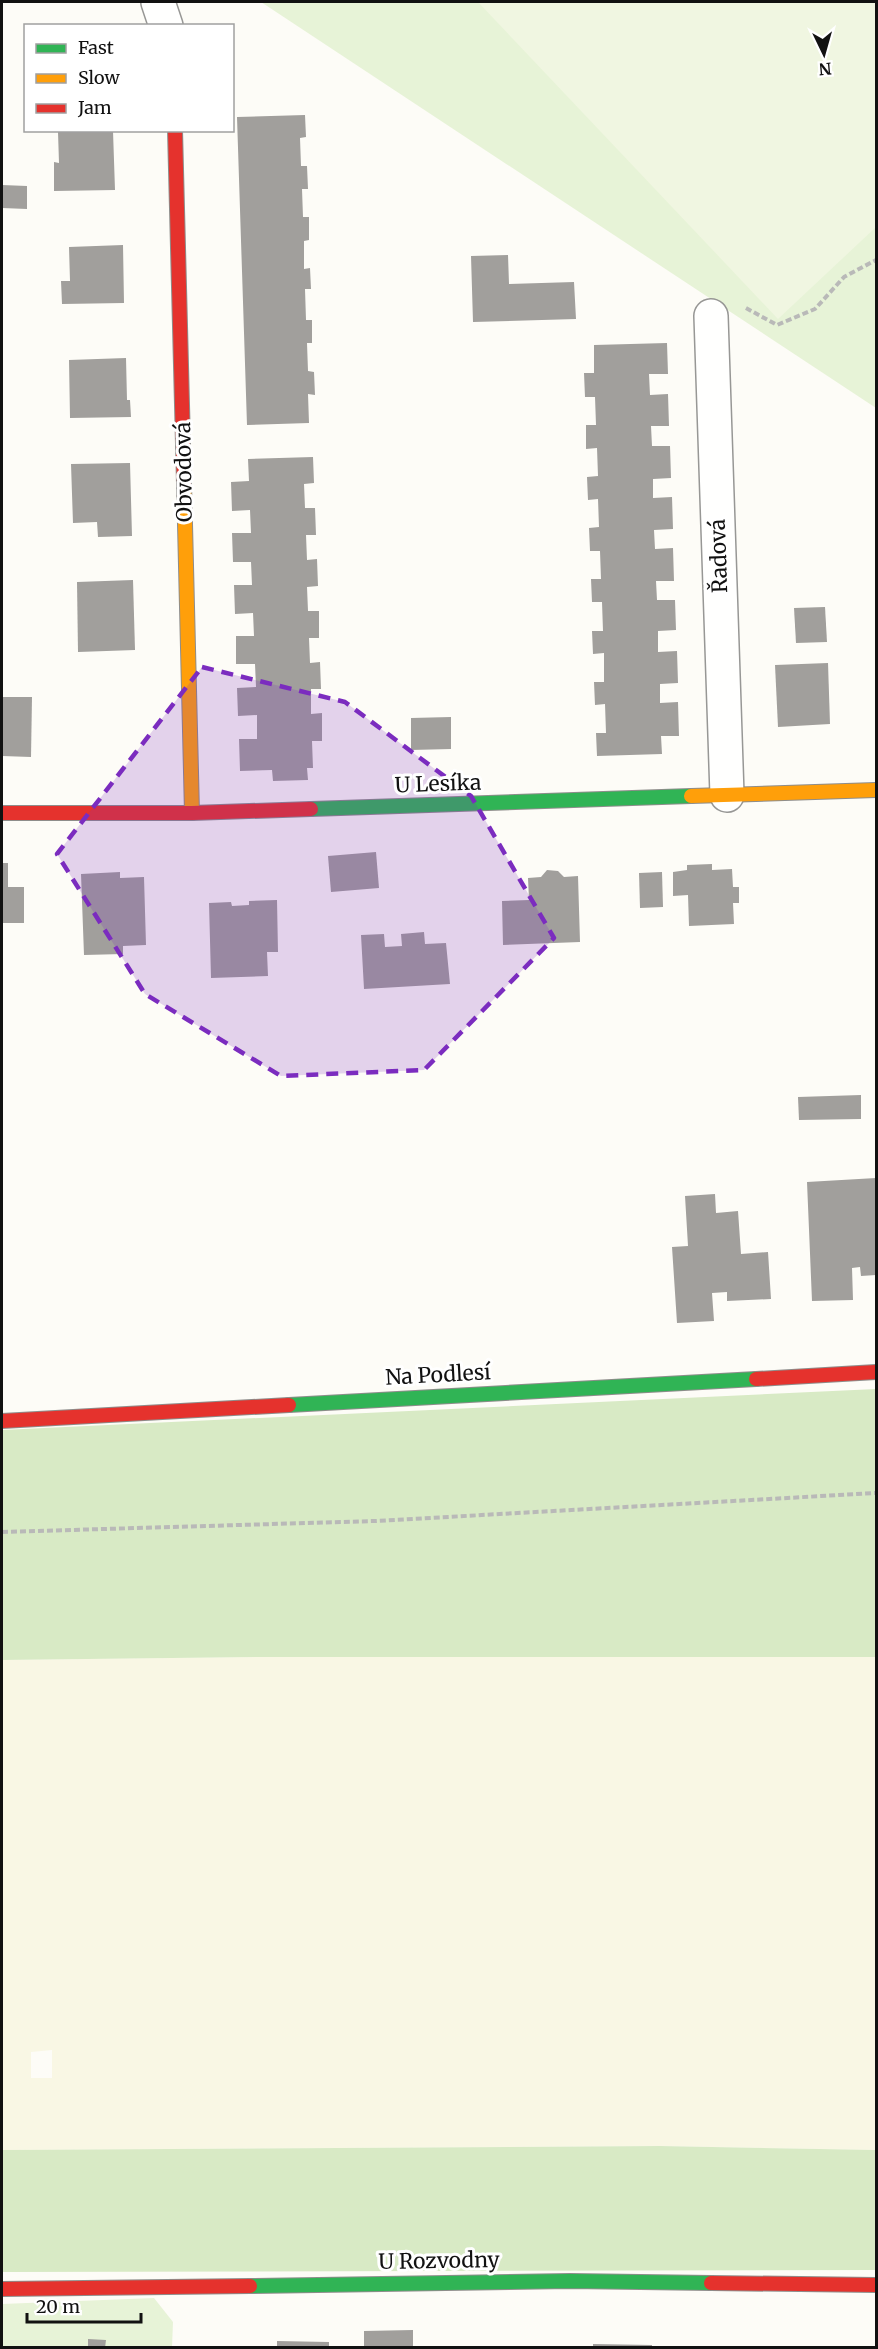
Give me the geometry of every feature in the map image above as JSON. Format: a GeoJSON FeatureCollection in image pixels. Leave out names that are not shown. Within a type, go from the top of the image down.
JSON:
{"type":"FeatureCollection","features":[{"type":"Feature","properties":{"kind":"street"},"geometry":{"type":"LineString","coordinates":[[158,2],[165,24]]}},
{"type":"Feature","properties":{"kind":"street","name":"Obvodová"},"geometry":{"type":"LineString","coordinates":[[175,132],[192,813]]}},
{"type":"Feature","properties":{"kind":"street","name":"Řadová"},"geometry":{"type":"LineString","coordinates":[[711,316],[727,795]]}},
{"type":"Feature","properties":{"kind":"street","name":"U Lesíka"},"geometry":{"type":"LineString","coordinates":[[2,813],[192,813],[876,790]]}},
{"type":"Feature","properties":{"kind":"street","name":"Na Podlesí"},"geometry":{"type":"LineString","coordinates":[[2,1421],[876,1372]]}},
{"type":"Feature","properties":{"kind":"street","name":"U Rozvodny"},"geometry":{"type":"LineString","coordinates":[[2,2289],[570,2281],[876,2285]]}},
{"type":"Feature","properties":{"kind":"path"},"geometry":{"type":"LineString","coordinates":[[711,316],[732,300],[777,325],[815,309],[844,277],[876,260]]}},
{"type":"Feature","properties":{"kind":"path"},"geometry":{"type":"LineString","coordinates":[[2,1532],[375,1521],[876,1493]]}},
{"type":"Feature","properties":{"kind":"highlighted area"},"geometry":{"type":"Polygon","coordinates":[[[202,667],[345,702],[471,796],[554,938],[424,1070],[281,1076],[145,994],[57,854],[202,667]]]}},
{"type":"Feature","properties":{"kind":"shaded area"},"geometry":{"type":"Polygon","coordinates":[[[260,1657],[876,1657],[876,2150],[660,2146],[2,2150],[2,1660],[260,1657]],[[52,2050],[31,2052],[31,2078],[52,2078],[52,2050]]]}},
{"type":"Feature","properties":{"kind":"green space"},"geometry":{"type":"Polygon","coordinates":[[[261,2],[876,2],[876,408],[261,2]]]}},
{"type":"Feature","properties":{"kind":"green space"},"geometry":{"type":"Polygon","coordinates":[[[478,2],[876,2],[876,227],[778,319],[478,2]]]}},
{"type":"Feature","properties":{"kind":"green space"},"geometry":{"type":"Polygon","coordinates":[[[876,1389],[876,1657],[260,1657],[2,1660],[2,1430],[876,1389]]]}},
{"type":"Feature","properties":{"kind":"green space"},"geometry":{"type":"Polygon","coordinates":[[[660,2146],[876,2150],[876,2270],[2,2272],[2,2150],[660,2146]]]}},
{"type":"Feature","properties":{"kind":"green space"},"geometry":{"type":"Polygon","coordinates":[[[154,2298],[173,2322],[172,2347],[2,2347],[2,2304],[154,2298]]]}},
{"type":"Feature","properties":{"kind":"building"},"geometry":{"type":"Polygon","coordinates":[[[305,115],[306,137],[300,138],[301,166],[307,166],[308,189],[302,189],[303,217],[309,217],[309,240],[304,241],[304,269],[310,268],[311,289],[305,289],[306,320],[312,320],[312,343],[307,343],[308,371],[314,372],[315,395],[308,394],[309,423],[247,425],[237,117],[305,115]]]}},
{"type":"Feature","properties":{"kind":"building"},"geometry":{"type":"Polygon","coordinates":[[[58,132],[113,132],[115,190],[54,191],[54,162],[59,163],[58,132]]]}},
{"type":"Feature","properties":{"kind":"building"},"geometry":{"type":"Polygon","coordinates":[[[2,185],[27,186],[27,209],[2,208],[2,185]]]}},
{"type":"Feature","properties":{"kind":"building"},"geometry":{"type":"Polygon","coordinates":[[[123,245],[124,303],[62,304],[61,281],[70,281],[69,247],[123,245]]]}},
{"type":"Feature","properties":{"kind":"building"},"geometry":{"type":"Polygon","coordinates":[[[508,255],[509,284],[574,282],[576,319],[473,322],[471,256],[508,255]]]}},
{"type":"Feature","properties":{"kind":"building"},"geometry":{"type":"Polygon","coordinates":[[[667,343],[668,374],[649,374],[650,395],[668,394],[669,426],[651,426],[652,446],[670,446],[671,478],[653,479],[653,498],[672,497],[673,529],[654,530],[655,549],[673,548],[674,581],[656,581],[657,600],[675,600],[676,630],[658,631],[658,652],[677,651],[678,683],[660,684],[660,703],[678,702],[679,736],[661,736],[662,754],[597,756],[596,733],[606,733],[605,704],[595,705],[594,682],[604,682],[604,653],[593,654],[592,631],[603,631],[602,602],[592,602],[591,579],[601,579],[600,551],[590,551],[589,528],[599,527],[598,499],[588,500],[587,477],[598,476],[597,448],[586,449],[586,425],[596,425],[595,397],[585,397],[584,373],[594,373],[594,345],[667,343]]]}},
{"type":"Feature","properties":{"kind":"building"},"geometry":{"type":"Polygon","coordinates":[[[126,358],[127,400],[130,400],[131,417],[70,418],[69,360],[126,358]]]}},
{"type":"Feature","properties":{"kind":"building"},"geometry":{"type":"Polygon","coordinates":[[[313,457],[314,483],[304,484],[305,508],[315,508],[316,535],[306,535],[307,560],[317,559],[318,586],[307,587],[308,611],[319,611],[319,638],[309,638],[310,663],[320,662],[321,689],[311,689],[311,714],[322,713],[322,741],[312,741],[313,768],[307,768],[308,780],[273,781],[272,770],[240,771],[239,739],[257,739],[257,715],[238,716],[237,688],[256,687],[255,664],[236,664],[236,636],[254,636],[253,613],[235,614],[234,585],[252,585],[251,562],[233,562],[232,533],[251,533],[250,510],[232,511],[231,482],[249,481],[248,459],[313,457]]]}},
{"type":"Feature","properties":{"kind":"building"},"geometry":{"type":"Polygon","coordinates":[[[130,463],[132,536],[98,537],[97,522],[73,523],[71,464],[130,463]]]}},
{"type":"Feature","properties":{"kind":"building"},"geometry":{"type":"Polygon","coordinates":[[[133,580],[135,650],[78,652],[77,582],[133,580]]]}},
{"type":"Feature","properties":{"kind":"building"},"geometry":{"type":"Polygon","coordinates":[[[825,607],[827,642],[796,643],[794,608],[825,607]]]}},
{"type":"Feature","properties":{"kind":"building"},"geometry":{"type":"Polygon","coordinates":[[[828,663],[830,724],[778,727],[775,665],[828,663]]]}},
{"type":"Feature","properties":{"kind":"building"},"geometry":{"type":"Polygon","coordinates":[[[2,697],[32,697],[31,757],[2,756],[2,697]]]}},
{"type":"Feature","properties":{"kind":"building"},"geometry":{"type":"Polygon","coordinates":[[[451,717],[451,749],[411,750],[411,718],[451,717]]]}},
{"type":"Feature","properties":{"kind":"building"},"geometry":{"type":"Polygon","coordinates":[[[376,852],[379,888],[331,892],[328,856],[376,852]]]}},
{"type":"Feature","properties":{"kind":"building"},"geometry":{"type":"Polygon","coordinates":[[[2,863],[8,863],[8,887],[24,887],[24,923],[2,923],[2,863]]]}},
{"type":"Feature","properties":{"kind":"building"},"geometry":{"type":"Polygon","coordinates":[[[712,864],[712,870],[732,869],[733,887],[739,887],[739,903],[733,903],[734,924],[689,926],[688,895],[673,896],[673,872],[687,870],[687,865],[712,864]]]}},
{"type":"Feature","properties":{"kind":"building"},"geometry":{"type":"Polygon","coordinates":[[[547,870],[558,871],[564,877],[578,876],[580,942],[503,945],[502,901],[529,900],[528,878],[541,877],[547,870]]]}},
{"type":"Feature","properties":{"kind":"building"},"geometry":{"type":"Polygon","coordinates":[[[120,872],[120,878],[144,877],[146,945],[123,946],[123,954],[84,955],[81,874],[120,872]]]}},
{"type":"Feature","properties":{"kind":"building"},"geometry":{"type":"Polygon","coordinates":[[[662,872],[663,907],[640,908],[639,873],[662,872]]]}},
{"type":"Feature","properties":{"kind":"building"},"geometry":{"type":"Polygon","coordinates":[[[277,900],[278,952],[267,952],[268,976],[211,978],[209,903],[231,902],[232,906],[249,905],[249,901],[277,900]]]}},
{"type":"Feature","properties":{"kind":"building"},"geometry":{"type":"Polygon","coordinates":[[[424,932],[425,944],[446,943],[450,984],[364,989],[361,935],[384,934],[385,947],[402,946],[401,934],[424,932]]]}},
{"type":"Feature","properties":{"kind":"building"},"geometry":{"type":"Polygon","coordinates":[[[861,1095],[861,1119],[799,1120],[798,1097],[861,1095]]]}},
{"type":"Feature","properties":{"kind":"building"},"geometry":{"type":"Polygon","coordinates":[[[876,1178],[876,1275],[861,1276],[860,1267],[852,1268],[853,1300],[812,1301],[807,1182],[876,1178]]]}},
{"type":"Feature","properties":{"kind":"building"},"geometry":{"type":"Polygon","coordinates":[[[715,1194],[716,1213],[738,1211],[741,1254],[768,1252],[771,1299],[727,1301],[727,1292],[712,1293],[714,1321],[677,1323],[672,1247],[688,1246],[685,1196],[715,1194]]]}},
{"type":"Feature","properties":{"kind":"building"},"geometry":{"type":"Polygon","coordinates":[[[413,2330],[413,2348],[364,2348],[364,2331],[413,2330]]]}},
{"type":"Feature","properties":{"kind":"building"},"geometry":{"type":"Polygon","coordinates":[[[88,2339],[106,2340],[105,2348],[88,2348],[88,2339]]]}},
{"type":"Feature","properties":{"kind":"building"},"geometry":{"type":"Polygon","coordinates":[[[277,2341],[329,2342],[329,2348],[277,2348],[277,2341]]]}},
{"type":"Feature","properties":{"kind":"building"},"geometry":{"type":"Polygon","coordinates":[[[593,2344],[652,2345],[652,2348],[593,2348],[593,2344]]]}},
{"type":"Feature","properties":{"kind":"traffic: fast"},"geometry":{"type":"LineString","coordinates":[[311,809],[691,796]]}},
{"type":"Feature","properties":{"kind":"traffic: fast"},"geometry":{"type":"LineString","coordinates":[[289,1405],[756,1379]]}},
{"type":"Feature","properties":{"kind":"traffic: fast"},"geometry":{"type":"LineString","coordinates":[[250,2286],[570,2281],[711,2283]]}},
{"type":"Feature","properties":{"kind":"traffic: slow"},"geometry":{"type":"LineString","coordinates":[[184,483],[192,813]]}},
{"type":"Feature","properties":{"kind":"traffic: slow"},"geometry":{"type":"LineString","coordinates":[[691,796],[876,790]]}},
{"type":"Feature","properties":{"kind":"traffic: jam"},"geometry":{"type":"LineString","coordinates":[[175,132],[184,483]]}},
{"type":"Feature","properties":{"kind":"traffic: jam"},"geometry":{"type":"LineString","coordinates":[[2,813],[192,813],[311,809]]}},
{"type":"Feature","properties":{"kind":"traffic: jam"},"geometry":{"type":"LineString","coordinates":[[756,1379],[876,1372]]}},
{"type":"Feature","properties":{"kind":"traffic: jam"},"geometry":{"type":"LineString","coordinates":[[2,1421],[289,1405]]}},
{"type":"Feature","properties":{"kind":"traffic: jam"},"geometry":{"type":"LineString","coordinates":[[711,2283],[876,2285]]}},
{"type":"Feature","properties":{"kind":"traffic: jam"},"geometry":{"type":"LineString","coordinates":[[2,2289],[250,2286]]}}]}
